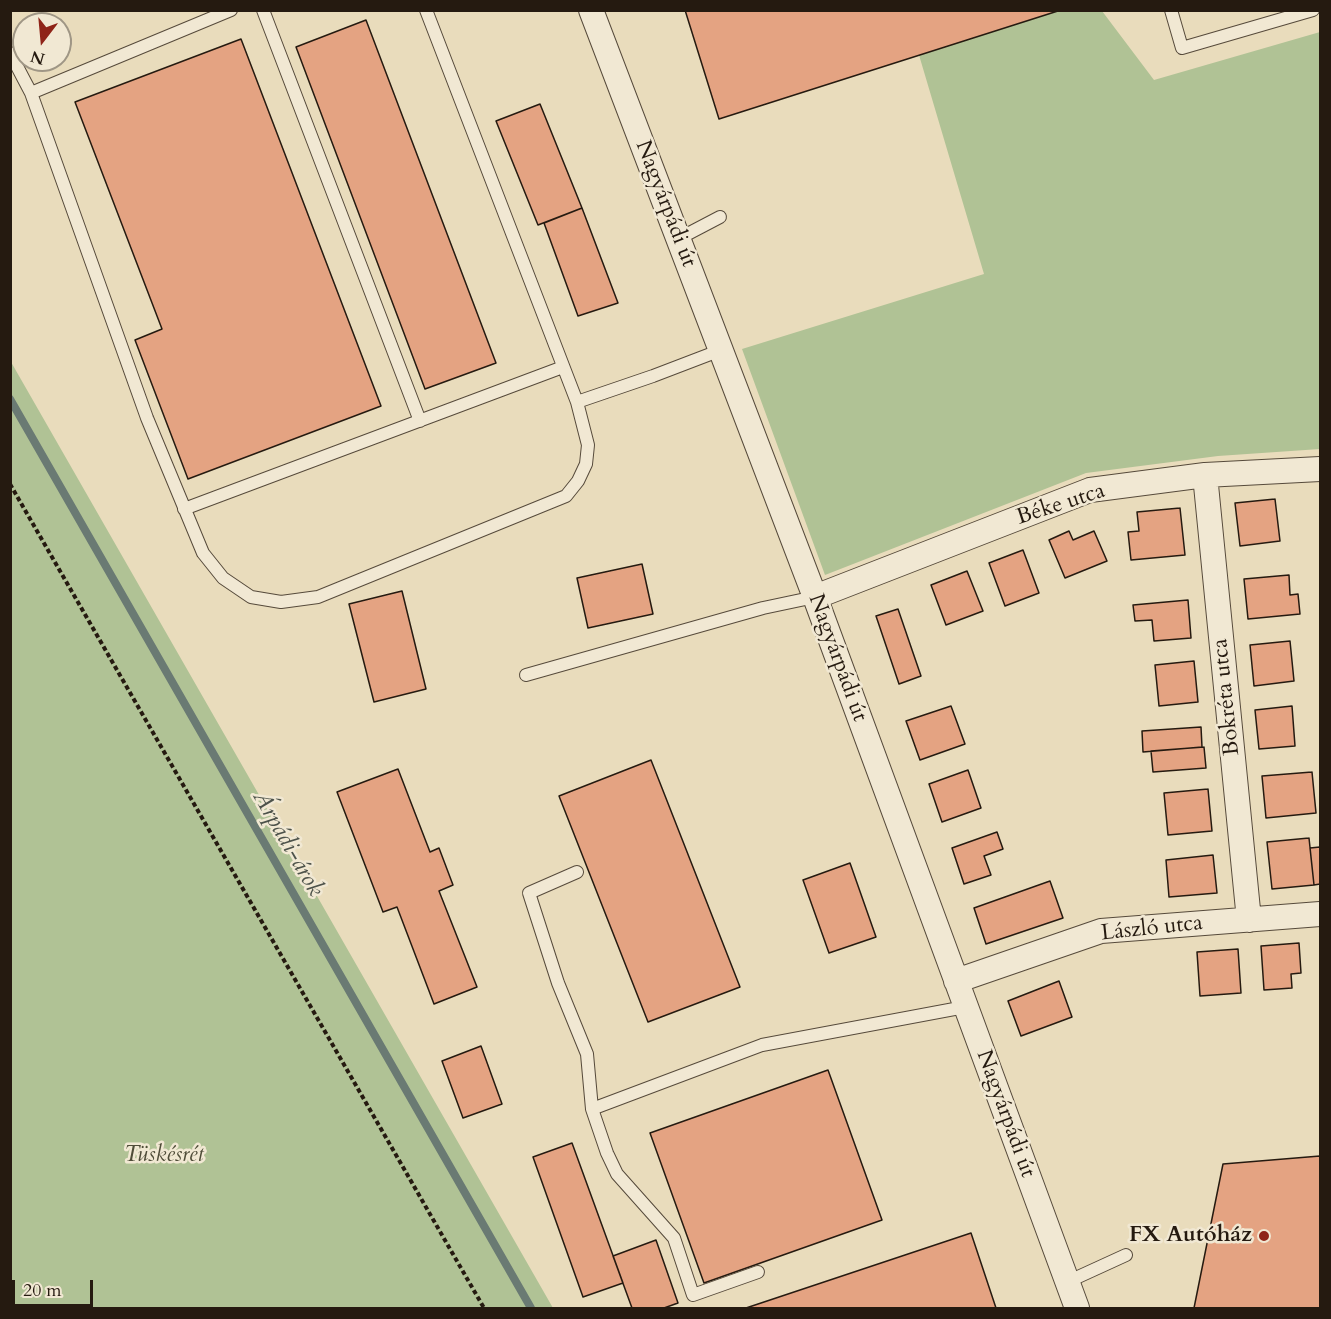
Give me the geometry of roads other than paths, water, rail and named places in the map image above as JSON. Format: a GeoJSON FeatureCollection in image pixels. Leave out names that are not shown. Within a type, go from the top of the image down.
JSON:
{"type":"FeatureCollection","features":[{"type":"Feature","properties":{"kind":"street","name":"Nagyárpádi út"},"geometry":{"type":"LineString","coordinates":[[591,10],[815,597],[1077,1308]]}},
{"type":"Feature","properties":{"kind":"street","name":"Béke utca"},"geometry":{"type":"LineString","coordinates":[[815,597],[1090,490],[1205,475],[1320,469]]}},
{"type":"Feature","properties":{"kind":"street","name":"Bokréta utca"},"geometry":{"type":"LineString","coordinates":[[1205,475],[1249,920]]}},
{"type":"Feature","properties":{"kind":"street","name":"László utca"},"geometry":{"type":"LineString","coordinates":[[956,981],[1101,931],[1320,914]]}},
{"type":"Feature","properties":{"kind":"lane"},"geometry":{"type":"LineString","coordinates":[[31,93],[231,10]]}},
{"type":"Feature","properties":{"kind":"lane"},"geometry":{"type":"LineString","coordinates":[[263,10],[420,421]]}},
{"type":"Feature","properties":{"kind":"lane"},"geometry":{"type":"LineString","coordinates":[[10,53],[31,93],[147,418],[203,553],[223,578],[251,597],[281,602],[318,597],[566,496],[578,481],[586,464],[588,445],[577,402],[426,10]]}},
{"type":"Feature","properties":{"kind":"lane"},"geometry":{"type":"LineString","coordinates":[[1171,10],[1182,48],[1273,16],[1313,10]]}},
{"type":"Feature","properties":{"kind":"lane"},"geometry":{"type":"LineString","coordinates":[[678,239],[720,217]]}},
{"type":"Feature","properties":{"kind":"lane"},"geometry":{"type":"LineString","coordinates":[[577,402],[721,350]]}},
{"type":"Feature","properties":{"kind":"lane"},"geometry":{"type":"LineString","coordinates":[[184,509],[563,367]]}},
{"type":"Feature","properties":{"kind":"lane"},"geometry":{"type":"LineString","coordinates":[[526,675],[763,608],[815,597]]}},
{"type":"Feature","properties":{"kind":"lane"},"geometry":{"type":"LineString","coordinates":[[577,872],[529,893],[558,983],[587,1054],[592,1109],[607,1153],[617,1174],[674,1238],[693,1295],[758,1272]]}},
{"type":"Feature","properties":{"kind":"lane"},"geometry":{"type":"LineString","coordinates":[[592,1109],[762,1045],[965,1007]]}},
{"type":"Feature","properties":{"kind":"lane"},"geometry":{"type":"LineString","coordinates":[[1067,1282],[1126,1255]]}},
{"type":"Feature","properties":{"kind":"waterway","name":"Árpádi-árok"},"geometry":{"type":"LineString","coordinates":[[10,399],[531,1308]]}},
{"type":"Feature","properties":{"kind":"place","name":"FX Autóház"},"geometry":{"type":"Point","coordinates":[1264,1236]}},
{"type":"Feature","properties":{"kind":"park label","name":"Tüskésrét"},"geometry":{"type":"Point","coordinates":[164,1156]}}]}
